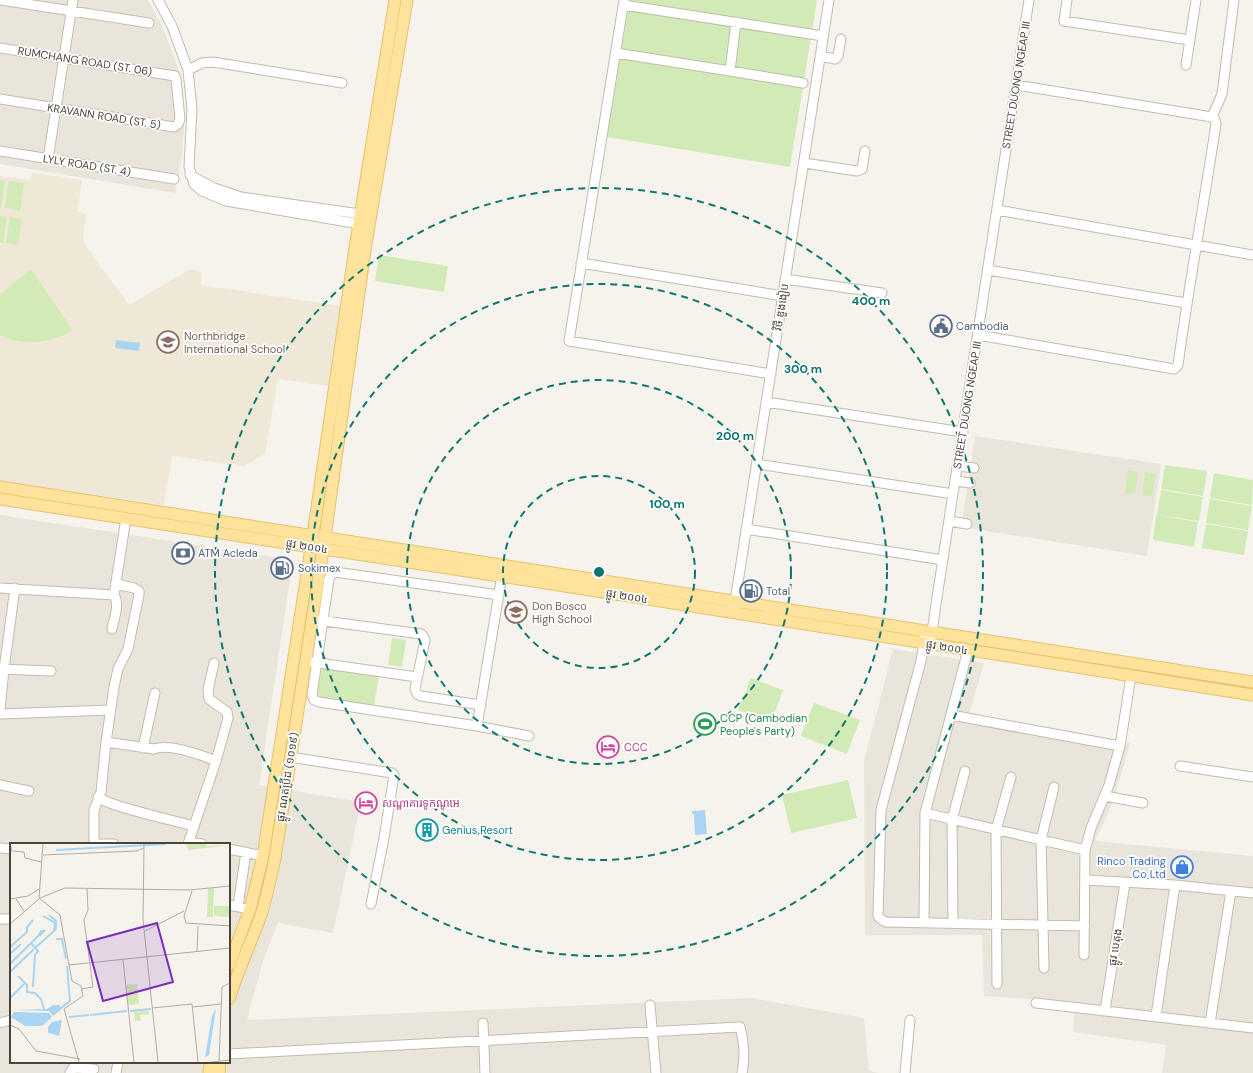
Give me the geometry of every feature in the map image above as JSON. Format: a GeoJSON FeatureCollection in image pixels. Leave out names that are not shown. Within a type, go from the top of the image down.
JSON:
{"type":"FeatureCollection","features":[{"type":"Feature","properties":{"kind":"main road"},"geometry":{"type":"LineString","coordinates":[[365,220],[395,0]]}},
{"type":"Feature","properties":{"kind":"main road"},"geometry":{"type":"LineString","coordinates":[[365,220],[406,0]]}},
{"type":"Feature","properties":{"kind":"main road","name":"ផ្លូវ ណតប្រ៊ីដ (១០១៩)"},"geometry":{"type":"LineString","coordinates":[[230,962],[250,909],[264,856],[311,546],[365,220]]}},
{"type":"Feature","properties":{"kind":"main road","name":"ផ្លូវ ណតប្រ៊ីដ (១០១៩)"},"geometry":{"type":"LineString","coordinates":[[230,993],[232,981],[256,928],[269,886],[305,661],[317,620],[323,548],[365,250],[365,220]]}},
{"type":"Feature","properties":{"kind":"main road","name":"ផ្លូវ ២០០៤"},"geometry":{"type":"LineString","coordinates":[[0,487],[1253,682]]}},
{"type":"Feature","properties":{"kind":"main road","name":"ផ្លូវ ២០០៤"},"geometry":{"type":"LineString","coordinates":[[0,499],[311,546],[1253,695]]}},
{"type":"Feature","properties":{"kind":"main road"},"geometry":{"type":"LineString","coordinates":[[209,1073],[210,1063]]}},
{"type":"Feature","properties":{"kind":"main road"},"geometry":{"type":"LineString","coordinates":[[219,1073],[220,1063]]}},
{"type":"Feature","properties":{"kind":"street"},"geometry":{"type":"LineString","coordinates":[[1,0],[148,23]]}},
{"type":"Feature","properties":{"kind":"street"},"geometry":{"type":"LineString","coordinates":[[48,159],[73,0]]}},
{"type":"Feature","properties":{"kind":"street"},"geometry":{"type":"LineString","coordinates":[[158,0],[172,26],[188,70],[192,109],[188,158],[190,175],[214,188],[241,197],[365,220]]}},
{"type":"Feature","properties":{"kind":"street","name":"វិថី ឌួងងៀប"},"geometry":{"type":"LineString","coordinates":[[733,613],[829,0]]}},
{"type":"Feature","properties":{"kind":"street","name":"STREET DUONG NGEAP III"},"geometry":{"type":"LineString","coordinates":[[1030,0],[936,604],[927,644],[921,660],[881,810],[878,913],[880,918],[886,922],[1085,926]]}},
{"type":"Feature","properties":{"kind":"street"},"geometry":{"type":"LineString","coordinates":[[1067,0],[1064,21],[1190,40]]}},
{"type":"Feature","properties":{"kind":"street"},"geometry":{"type":"LineString","coordinates":[[1186,65],[1196,0]]}},
{"type":"Feature","properties":{"kind":"street"},"geometry":{"type":"LineString","coordinates":[[1212,117],[1222,94],[1234,0]]}},
{"type":"Feature","properties":{"kind":"street"},"geometry":{"type":"LineString","coordinates":[[771,374],[569,341],[624,2],[823,36]]}},
{"type":"Feature","properties":{"kind":"street"},"geometry":{"type":"LineString","coordinates":[[730,71],[736,22]]}},
{"type":"Feature","properties":{"kind":"street"},"geometry":{"type":"LineString","coordinates":[[820,56],[835,59],[838,56],[841,39]]}},
{"type":"Feature","properties":{"kind":"street","name":"RUMCHANG ROAD (ST. 06)"},"geometry":{"type":"LineString","coordinates":[[0,48],[170,74]]}},
{"type":"Feature","properties":{"kind":"street"},"geometry":{"type":"LineString","coordinates":[[616,53],[803,84]]}},
{"type":"Feature","properties":{"kind":"street"},"geometry":{"type":"LineString","coordinates":[[188,70],[202,63],[213,62],[342,83]]}},
{"type":"Feature","properties":{"kind":"street","name":"KRAVANN ROAD (ST. 5)"},"geometry":{"type":"LineString","coordinates":[[0,99],[174,127],[178,124],[180,119],[176,79],[170,74]]}},
{"type":"Feature","properties":{"kind":"street"},"geometry":{"type":"LineString","coordinates":[[978,335],[1174,368],[1178,365],[1186,304],[1216,124],[1212,117],[1016,85]]}},
{"type":"Feature","properties":{"kind":"street","name":"LYLY ROAD (ST. 4)"},"geometry":{"type":"LineString","coordinates":[[0,151],[174,179]]}},
{"type":"Feature","properties":{"kind":"street"},"geometry":{"type":"LineString","coordinates":[[804,163],[857,170],[862,169],[866,152]]}},
{"type":"Feature","properties":{"kind":"street"},"geometry":{"type":"LineString","coordinates":[[997,210],[1253,255]]}},
{"type":"Feature","properties":{"kind":"street"},"geometry":{"type":"LineString","coordinates":[[582,263],[783,296]]}},
{"type":"Feature","properties":{"kind":"street"},"geometry":{"type":"LineString","coordinates":[[988,270],[1186,304]]}},
{"type":"Feature","properties":{"kind":"street"},"geometry":{"type":"LineString","coordinates":[[785,279],[882,293]]}},
{"type":"Feature","properties":{"kind":"street"},"geometry":{"type":"LineString","coordinates":[[766,402],[963,432]]}},
{"type":"Feature","properties":{"kind":"street"},"geometry":{"type":"LineString","coordinates":[[757,464],[954,494]]}},
{"type":"Feature","properties":{"kind":"street"},"geometry":{"type":"LineString","coordinates":[[958,466],[974,468]]}},
{"type":"Feature","properties":{"kind":"street"},"geometry":{"type":"LineString","coordinates":[[956,481],[970,483]]}},
{"type":"Feature","properties":{"kind":"street"},"geometry":{"type":"LineString","coordinates":[[112,629],[118,604],[114,595],[126,518]]}},
{"type":"Feature","properties":{"kind":"street"},"geometry":{"type":"LineString","coordinates":[[949,521],[967,524]]}},
{"type":"Feature","properties":{"kind":"street"},"geometry":{"type":"LineString","coordinates":[[746,529],[943,560]]}},
{"type":"Feature","properties":{"kind":"street"},"geometry":{"type":"LineString","coordinates":[[477,726],[504,565]]}},
{"type":"Feature","properties":{"kind":"street"},"geometry":{"type":"LineString","coordinates":[[499,595],[335,572],[329,579],[317,620],[317,663],[312,695],[314,700],[319,702],[477,726],[529,736]]}},
{"type":"Feature","properties":{"kind":"street"},"geometry":{"type":"LineString","coordinates":[[94,843],[94,810],[101,792],[110,710],[115,681],[118,669],[128,648],[139,595],[139,591],[134,588],[116,584]]}},
{"type":"Feature","properties":{"kind":"street"},"geometry":{"type":"LineString","coordinates":[[0,588],[114,595]]}},
{"type":"Feature","properties":{"kind":"street"},"geometry":{"type":"LineString","coordinates":[[0,710],[2,669],[14,588]]}},
{"type":"Feature","properties":{"kind":"street"},"geometry":{"type":"LineString","coordinates":[[317,620],[421,634],[424,636],[425,640],[417,677],[415,689],[416,694],[481,705]]}},
{"type":"Feature","properties":{"kind":"street"},"geometry":{"type":"LineString","coordinates":[[924,923],[924,813],[968,650]]}},
{"type":"Feature","properties":{"kind":"street"},"geometry":{"type":"LineString","coordinates":[[305,661],[417,677]]}},
{"type":"Feature","properties":{"kind":"street"},"geometry":{"type":"LineString","coordinates":[[188,843],[216,761],[228,718],[227,712],[209,699],[208,690],[214,663]]}},
{"type":"Feature","properties":{"kind":"street"},"geometry":{"type":"LineString","coordinates":[[2,669],[51,671]]}},
{"type":"Feature","properties":{"kind":"street"},"geometry":{"type":"LineString","coordinates":[[1084,955],[1086,880],[1085,850],[1091,828],[1105,796],[1120,746],[1131,676]]}},
{"type":"Feature","properties":{"kind":"street"},"geometry":{"type":"LineString","coordinates":[[143,748],[155,693]]}},
{"type":"Feature","properties":{"kind":"street"},"geometry":{"type":"LineString","coordinates":[[0,714],[110,710]]}},
{"type":"Feature","properties":{"kind":"street"},"geometry":{"type":"LineString","coordinates":[[951,715],[1120,746]]}},
{"type":"Feature","properties":{"kind":"street"},"geometry":{"type":"LineString","coordinates":[[106,742],[154,749],[159,747],[173,748],[216,761]]}},
{"type":"Feature","properties":{"kind":"street"},"geometry":{"type":"LineString","coordinates":[[290,757],[392,773],[394,775],[371,904]]}},
{"type":"Feature","properties":{"kind":"street"},"geometry":{"type":"LineString","coordinates":[[1180,766],[1253,776]]}},
{"type":"Feature","properties":{"kind":"street"},"geometry":{"type":"LineString","coordinates":[[953,923],[952,820],[965,771]]}},
{"type":"Feature","properties":{"kind":"street"},"geometry":{"type":"LineString","coordinates":[[997,984],[998,924],[996,830],[1011,777]]}},
{"type":"Feature","properties":{"kind":"street"},"geometry":{"type":"LineString","coordinates":[[0,785],[29,792]]}},
{"type":"Feature","properties":{"kind":"street"},"geometry":{"type":"LineString","coordinates":[[1044,968],[1041,840],[1054,787]]}},
{"type":"Feature","properties":{"kind":"street"},"geometry":{"type":"LineString","coordinates":[[1105,796],[1143,803]]}},
{"type":"Feature","properties":{"kind":"street"},"geometry":{"type":"LineString","coordinates":[[98,798],[104,802],[193,826]]}},
{"type":"Feature","properties":{"kind":"street"},"geometry":{"type":"LineString","coordinates":[[924,813],[1085,850]]}},
{"type":"Feature","properties":{"kind":"street"},"geometry":{"type":"LineString","coordinates":[[0,848],[10,849]]}},
{"type":"Feature","properties":{"kind":"street"},"geometry":{"type":"LineString","coordinates":[[230,849],[264,856]]}},
{"type":"Feature","properties":{"kind":"street"},"geometry":{"type":"LineString","coordinates":[[246,852],[234,906],[250,909]]}},
{"type":"Feature","properties":{"kind":"street"},"geometry":{"type":"LineString","coordinates":[[1086,880],[1175,885],[1253,893]]}},
{"type":"Feature","properties":{"kind":"street","name":"ផ្លូវ បេតុង"},"geometry":{"type":"LineString","coordinates":[[1105,1011],[1125,883]]}},
{"type":"Feature","properties":{"kind":"street"},"geometry":{"type":"LineString","coordinates":[[1156,1016],[1175,885]]}},
{"type":"Feature","properties":{"kind":"street"},"geometry":{"type":"LineString","coordinates":[[1210,1023],[1231,891]]}},
{"type":"Feature","properties":{"kind":"street"},"geometry":{"type":"LineString","coordinates":[[1036,1002],[1253,1028]]}},
{"type":"Feature","properties":{"kind":"street"},"geometry":{"type":"LineString","coordinates":[[650,1005],[656,1073]]}},
{"type":"Feature","properties":{"kind":"street"},"geometry":{"type":"LineString","coordinates":[[0,1023],[10,1020]]}},
{"type":"Feature","properties":{"kind":"street"},"geometry":{"type":"LineString","coordinates":[[905,1073],[910,1020]]}},
{"type":"Feature","properties":{"kind":"street"},"geometry":{"type":"LineString","coordinates":[[483,1023],[485,1073]]}},
{"type":"Feature","properties":{"kind":"street"},"geometry":{"type":"LineString","coordinates":[[230,1054],[740,1027],[742,1034],[742,1073]]}},
{"type":"Feature","properties":{"kind":"street"},"geometry":{"type":"LineString","coordinates":[[116,1073],[118,1063]]}},
{"type":"Feature","properties":{"kind":"street"},"geometry":{"type":"LineString","coordinates":[[70,1073],[73,1068],[94,1069]]}},
{"type":"Feature","properties":{"kind":"shaded area"},"geometry":{"type":"Polygon","coordinates":[[[0,0],[148,0],[162,26],[181,75],[184,128],[182,155],[175,193],[0,164],[0,0]]]}},
{"type":"Feature","properties":{"kind":"shaded area","name":"Northbridge International School"},"geometry":{"type":"Polygon","coordinates":[[[32,173],[82,180],[77,212],[87,214],[83,236],[85,245],[129,305],[191,269],[202,273],[200,285],[342,306],[329,386],[278,379],[265,454],[244,466],[172,456],[164,505],[0,481],[0,176],[31,180],[32,173]]]}},
{"type":"Feature","properties":{"kind":"shaded area"},"geometry":{"type":"Polygon","coordinates":[[[975,436],[1161,464],[1147,556],[961,527],[975,436]]]}},
{"type":"Feature","properties":{"kind":"shaded area"},"geometry":{"type":"Polygon","coordinates":[[[0,515],[293,560],[259,785],[361,802],[333,933],[278,923],[263,961],[247,1020],[751,998],[864,1018],[869,1071],[879,1073],[0,1073],[0,515]]]}},
{"type":"Feature","properties":{"kind":"shaded area"},"geometry":{"type":"Polygon","coordinates":[[[893,649],[984,663],[968,717],[1130,743],[1113,802],[1095,841],[1253,856],[1253,1073],[1162,1073],[1166,1045],[1073,1032],[1075,1002],[984,996],[982,935],[865,935],[864,761],[893,649]]]}},
{"type":"Feature","properties":{"kind":"green space"},"geometry":{"type":"Polygon","coordinates":[[[630,0],[817,0],[790,167],[607,137],[630,0]]]}},
{"type":"Feature","properties":{"kind":"green space"},"geometry":{"type":"Polygon","coordinates":[[[0,180],[5,181],[1,208],[0,208],[0,180]]]}},
{"type":"Feature","properties":{"kind":"green space"},"geometry":{"type":"Polygon","coordinates":[[[9,181],[24,183],[20,211],[5,208],[9,181]]]}},
{"type":"Feature","properties":{"kind":"green space"},"geometry":{"type":"Polygon","coordinates":[[[0,216],[7,217],[3,243],[0,242],[0,216]]]}},
{"type":"Feature","properties":{"kind":"green space"},"geometry":{"type":"Polygon","coordinates":[[[10,217],[22,219],[18,245],[6,243],[10,217]]]}},
{"type":"Feature","properties":{"kind":"green space"},"geometry":{"type":"Polygon","coordinates":[[[379,255],[448,266],[444,292],[375,281],[379,255]]]}},
{"type":"Feature","properties":{"kind":"green space"},"geometry":{"type":"Polygon","coordinates":[[[31,269],[73,331],[46,341],[37,342],[19,341],[0,335],[0,294],[31,269]]]}},
{"type":"Feature","properties":{"kind":"green space"},"geometry":{"type":"Polygon","coordinates":[[[1165,465],[1207,471],[1203,496],[1161,489],[1165,465]]]}},
{"type":"Feature","properties":{"kind":"green space"},"geometry":{"type":"Polygon","coordinates":[[[1128,470],[1138,472],[1135,494],[1125,493],[1128,470]]]}},
{"type":"Feature","properties":{"kind":"green space"},"geometry":{"type":"Polygon","coordinates":[[[1145,472],[1156,474],[1152,496],[1142,495],[1145,472]]]}},
{"type":"Feature","properties":{"kind":"green space"},"geometry":{"type":"Polygon","coordinates":[[[1214,473],[1253,480],[1252,505],[1210,498],[1214,473]]]}},
{"type":"Feature","properties":{"kind":"green space"},"geometry":{"type":"Polygon","coordinates":[[[1161,490],[1203,497],[1199,521],[1157,515],[1161,490]]]}},
{"type":"Feature","properties":{"kind":"green space"},"geometry":{"type":"Polygon","coordinates":[[[1210,499],[1252,506],[1248,530],[1206,523],[1210,499]]]}},
{"type":"Feature","properties":{"kind":"green space"},"geometry":{"type":"Polygon","coordinates":[[[1156,515],[1198,522],[1194,547],[1153,540],[1156,515]]]}},
{"type":"Feature","properties":{"kind":"green space"},"geometry":{"type":"Polygon","coordinates":[[[1206,524],[1248,531],[1244,555],[1202,548],[1206,524]]]}},
{"type":"Feature","properties":{"kind":"green space"},"geometry":{"type":"Polygon","coordinates":[[[392,638],[406,640],[402,667],[388,665],[392,638]]]}},
{"type":"Feature","properties":{"kind":"green space"},"geometry":{"type":"Polygon","coordinates":[[[322,667],[379,676],[373,710],[316,700],[322,667]]]}},
{"type":"Feature","properties":{"kind":"green space"},"geometry":{"type":"Polygon","coordinates":[[[751,678],[783,690],[771,722],[738,710],[751,678]]]}},
{"type":"Feature","properties":{"kind":"green space"},"geometry":{"type":"Polygon","coordinates":[[[814,703],[860,720],[847,754],[801,736],[814,703]]]}},
{"type":"Feature","properties":{"kind":"green space"},"geometry":{"type":"Polygon","coordinates":[[[848,780],[857,818],[791,833],[782,795],[848,780]]]}},
{"type":"Feature","properties":{"kind":"water"},"geometry":{"type":"Polygon","coordinates":[[[116,340],[140,343],[139,351],[115,348],[116,340]]]}},
{"type":"Feature","properties":{"kind":"water"},"geometry":{"type":"Polygon","coordinates":[[[705,810],[707,834],[695,835],[694,814],[692,814],[692,811],[705,810]]]}},
{"type":"Feature","properties":{"kind":"place","name":"Cambodia"},"geometry":{"type":"Point","coordinates":[941,326]}},
{"type":"Feature","properties":{"kind":"place","name":"Northbridge International School"},"geometry":{"type":"Point","coordinates":[168,342]}},
{"type":"Feature","properties":{"kind":"place","name":"ATM Acleda"},"geometry":{"type":"Point","coordinates":[183,553]}},
{"type":"Feature","properties":{"kind":"place","name":"Sokimex"},"geometry":{"type":"Point","coordinates":[282,568]}},
{"type":"Feature","properties":{"kind":"place","name":"Total"},"geometry":{"type":"Point","coordinates":[751,591]}},
{"type":"Feature","properties":{"kind":"place","name":"Don Bosco High School"},"geometry":{"type":"Point","coordinates":[516,612]}},
{"type":"Feature","properties":{"kind":"place","name":"CCP (Cambodian People's Party)"},"geometry":{"type":"Point","coordinates":[705,724]}},
{"type":"Feature","properties":{"kind":"place","name":"CCC"},"geometry":{"type":"Point","coordinates":[608,747]}},
{"type":"Feature","properties":{"kind":"place","name":"សណ្ឋាគារទូកណូអេ"},"geometry":{"type":"Point","coordinates":[366,803]}},
{"type":"Feature","properties":{"kind":"place","name":"Genius Resort"},"geometry":{"type":"Point","coordinates":[427,830]}},
{"type":"Feature","properties":{"kind":"place","name":"Rinco Trading Co Ltd"},"geometry":{"type":"Point","coordinates":[1182,867]}}]}
